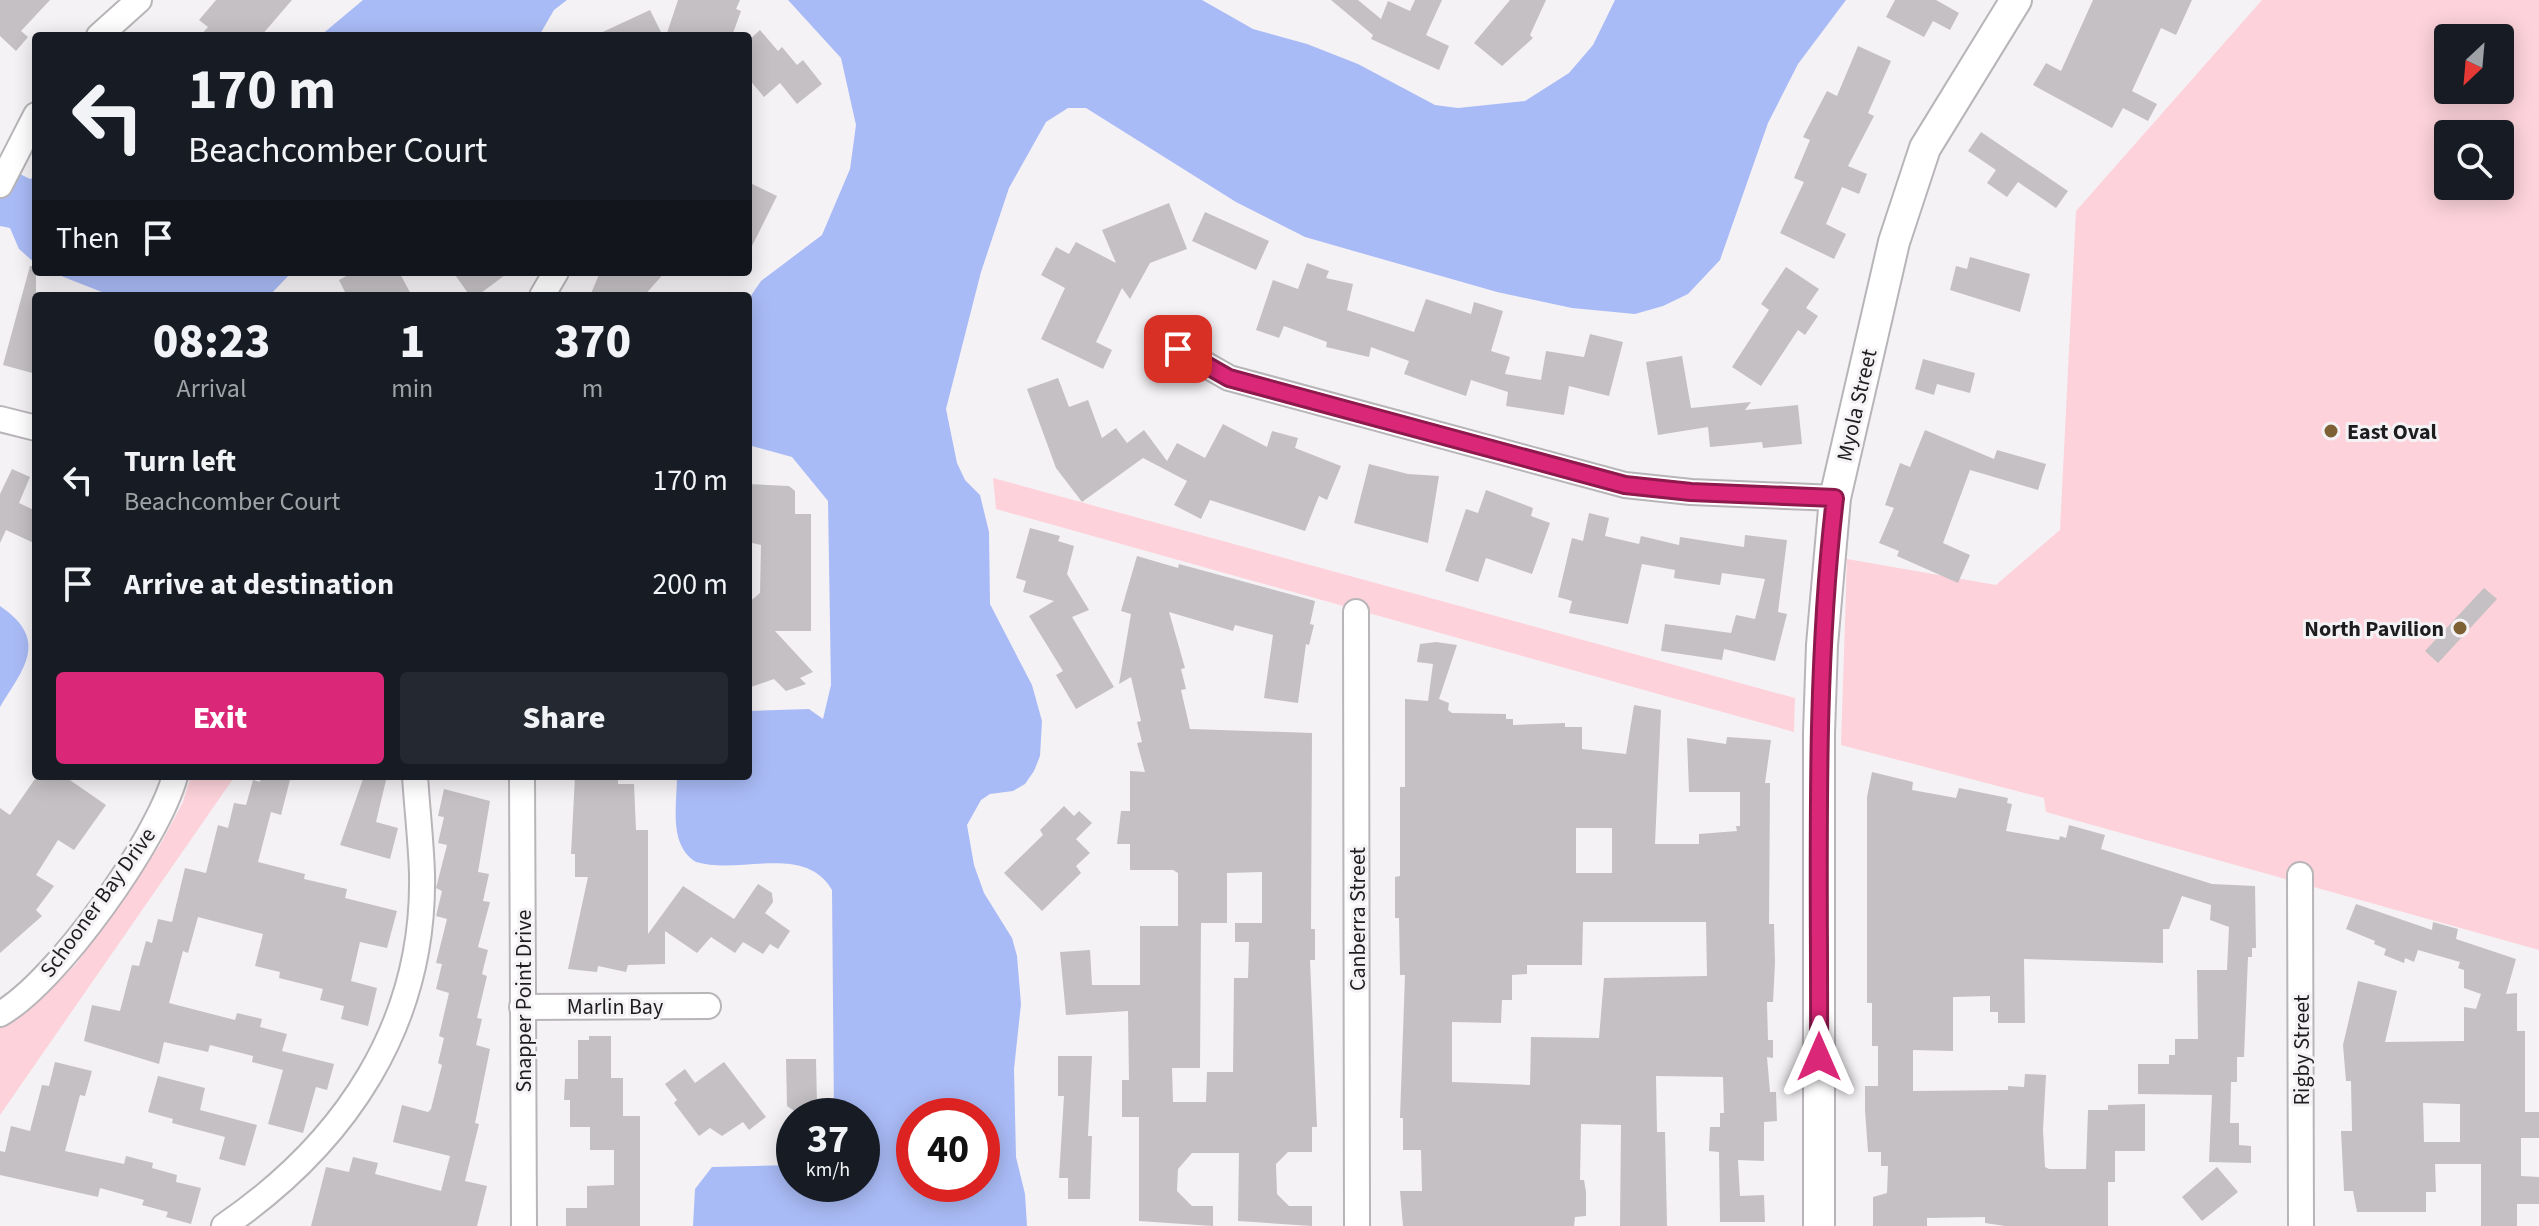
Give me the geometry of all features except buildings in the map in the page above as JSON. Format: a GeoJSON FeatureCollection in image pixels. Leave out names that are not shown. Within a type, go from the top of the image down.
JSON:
{"type":"FeatureCollection","features":[{"type":"Feature","properties":{"kind":"street"},"geometry":{"type":"LineString","coordinates":[[103,32],[139,0]]}},
{"type":"Feature","properties":{"kind":"street","name":"Myola Street"},"geometry":{"type":"LineString","coordinates":[[1819,1226],[1819,733],[1822,645],[1835,498],[1894,242],[1925,148],[2016,0]]}},
{"type":"Feature","properties":{"kind":"street"},"geometry":{"type":"LineString","coordinates":[[4,176],[32,123]]}},
{"type":"Feature","properties":{"kind":"street"},"geometry":{"type":"LineString","coordinates":[[1178,349],[1229,378],[1625,485],[1691,492],[1835,498]]}},
{"type":"Feature","properties":{"kind":"street"},"geometry":{"type":"LineString","coordinates":[[0,419],[32,427]]}},
{"type":"Feature","properties":{"kind":"street","name":"Canberra Street"},"geometry":{"type":"LineString","coordinates":[[1356,612],[1357,1226]]}},
{"type":"Feature","properties":{"kind":"street","name":"Schooner Bay Drive"},"geometry":{"type":"LineString","coordinates":[[0,1014],[41,981],[69,948],[150,832],[173,780]]}},
{"type":"Feature","properties":{"kind":"street"},"geometry":{"type":"LineString","coordinates":[[225,1226],[286,1181],[328,1137],[364,1083],[398,1016],[411,971],[420,901],[415,780]]}},
{"type":"Feature","properties":{"kind":"street","name":"Snapper Point Drive"},"geometry":{"type":"LineString","coordinates":[[522,780],[524,1226]]}},
{"type":"Feature","properties":{"kind":"street","name":"Rigby Street"},"geometry":{"type":"LineString","coordinates":[[2300,875],[2301,1226]]}},
{"type":"Feature","properties":{"kind":"street","name":"Marlin Bay"},"geometry":{"type":"LineString","coordinates":[[522,1007],[708,1006]]}},
{"type":"Feature","properties":{"kind":"shaded area"},"geometry":{"type":"Polygon","coordinates":[[[2262,0],[2539,0],[2539,950],[2046,812],[2044,798],[1841,745],[1847,559],[1996,585],[2060,530],[2076,211],[2262,0]]]}},
{"type":"Feature","properties":{"kind":"shaded area"},"geometry":{"type":"Polygon","coordinates":[[[993,478],[1795,698],[1794,732],[996,509],[993,478]]]}},
{"type":"Feature","properties":{"kind":"shaded area"},"geometry":{"type":"Polygon","coordinates":[[[190,780],[232,780],[0,1115],[0,1027],[37,1003],[76,964],[160,845],[183,802],[190,780]]]}},
{"type":"Feature","properties":{"kind":"water"},"geometry":{"type":"Polygon","coordinates":[[[363,0],[567,0],[554,10],[541,32],[325,32],[363,0]]]}},
{"type":"Feature","properties":{"kind":"water"},"geometry":{"type":"Polygon","coordinates":[[[788,0],[1202,0],[1253,29],[1307,44],[1358,64],[1435,105],[1458,108],[1525,101],[1569,73],[1593,45],[1615,0],[1846,0],[1798,64],[1768,123],[1720,260],[1688,294],[1663,306],[1635,314],[1572,308],[1497,292],[1305,237],[1236,202],[1086,108],[1068,108],[1046,122],[1009,188],[981,272],[946,409],[957,463],[965,480],[980,495],[989,532],[990,604],[1032,685],[1042,721],[1040,756],[1025,784],[1013,791],[990,794],[981,800],[967,825],[974,865],[984,893],[1012,938],[1017,956],[1021,1004],[1014,1069],[1016,1157],[1025,1194],[1027,1226],[693,1226],[695,1189],[712,1167],[776,1165],[776,1202],[880,1202],[880,1098],[834,1098],[832,890],[820,876],[806,868],[789,864],[713,865],[696,862],[681,845],[676,824],[677,780],[752,780],[752,711],[809,709],[823,719],[831,685],[828,501],[792,457],[752,446],[752,294],[761,281],[822,235],[850,169],[856,125],[841,58],[788,0]]]}},
{"type":"Feature","properties":{"kind":"water"},"geometry":{"type":"Polygon","coordinates":[[[0,164],[32,178],[32,260],[19,249],[10,228],[0,226],[0,164]]]}},
{"type":"Feature","properties":{"kind":"water"},"geometry":{"type":"Polygon","coordinates":[[[61,276],[288,276],[273,292],[102,292],[61,276]]]}},
{"type":"Feature","properties":{"kind":"water"},"geometry":{"type":"Polygon","coordinates":[[[0,606],[24,631],[28,655],[0,707],[0,606]]]}},
{"type":"Feature","properties":{"kind":"place","name":"East Oval"},"geometry":{"type":"Point","coordinates":[2331,431]}},
{"type":"Feature","properties":{"kind":"place","name":"North Pavilion"},"geometry":{"type":"Point","coordinates":[2460,628]}},
{"type":"Feature","properties":{"kind":"route"},"geometry":{"type":"LineString","coordinates":[[1178,349],[1229,378],[1625,485],[1691,492],[1835,498],[1822,645],[1819,733],[1819,1057]]}}]}
